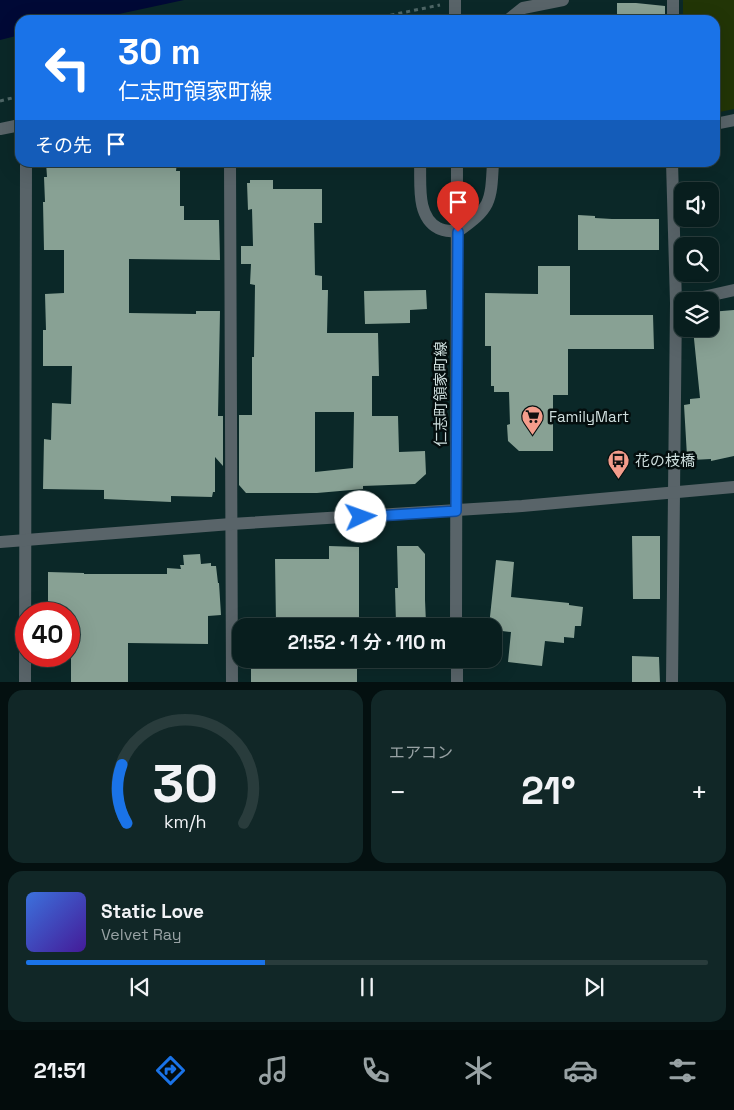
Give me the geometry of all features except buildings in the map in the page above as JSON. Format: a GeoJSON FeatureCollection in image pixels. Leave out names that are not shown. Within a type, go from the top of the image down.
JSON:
{"type":"FeatureCollection","features":[{"type":"Feature","properties":{"kind":"street"},"geometry":{"type":"LineString","coordinates":[[454,0],[455,15]]}},
{"type":"Feature","properties":{"kind":"street"},"geometry":{"type":"LineString","coordinates":[[514,15],[523,8],[563,0]]}},
{"type":"Feature","properties":{"kind":"street"},"geometry":{"type":"LineString","coordinates":[[673,0],[673,15]]}},
{"type":"Feature","properties":{"kind":"street"},"geometry":{"type":"LineString","coordinates":[[720,123],[734,120]]}},
{"type":"Feature","properties":{"kind":"street"},"geometry":{"type":"LineString","coordinates":[[0,129],[15,126]]}},
{"type":"Feature","properties":{"kind":"street"},"geometry":{"type":"LineString","coordinates":[[25,682],[26,167]]}},
{"type":"Feature","properties":{"kind":"street"},"geometry":{"type":"LineString","coordinates":[[230,167],[232,682]]}},
{"type":"Feature","properties":{"kind":"street"},"geometry":{"type":"LineString","coordinates":[[420,167],[422,209],[428,221],[439,229],[458,232],[478,217],[488,204],[492,189],[493,167]]}},
{"type":"Feature","properties":{"kind":"street","name":"仁志町領家町線"},"geometry":{"type":"LineString","coordinates":[[456,618],[457,167]]}},
{"type":"Feature","properties":{"kind":"street"},"geometry":{"type":"LineString","coordinates":[[672,167],[676,292]]}},
{"type":"Feature","properties":{"kind":"street"},"geometry":{"type":"LineString","coordinates":[[719,293],[734,290]]}},
{"type":"Feature","properties":{"kind":"street"},"geometry":{"type":"LineString","coordinates":[[672,682],[675,337]]}},
{"type":"Feature","properties":{"kind":"street"},"geometry":{"type":"LineString","coordinates":[[0,542],[231,524],[456,511],[734,488]]}},
{"type":"Feature","properties":{"kind":"street"},"geometry":{"type":"LineString","coordinates":[[456,668],[457,682]]}},
{"type":"Feature","properties":{"kind":"path"},"geometry":{"type":"LineString","coordinates":[[392,15],[433,7]]}},
{"type":"Feature","properties":{"kind":"path"},"geometry":{"type":"LineString","coordinates":[[0,101],[15,97]]}},
{"type":"Feature","properties":{"kind":"green space"},"geometry":{"type":"Polygon","coordinates":[[[683,0],[734,0],[734,109],[720,112],[720,15],[683,15],[683,0]]]}},
{"type":"Feature","properties":{"kind":"water"},"geometry":{"type":"Polygon","coordinates":[[[0,0],[184,0],[114,15],[15,15],[15,36],[0,40],[0,0]]]}},
{"type":"Feature","properties":{"kind":"place","name":"FamilyMart"},"geometry":{"type":"Point","coordinates":[533,435]}},
{"type":"Feature","properties":{"kind":"place","name":"花の枝橋"},"geometry":{"type":"Point","coordinates":[619,479]}},
{"type":"Feature","properties":{"kind":"route"},"geometry":{"type":"LineString","coordinates":[[361,517],[456,511],[458,232]]}}]}
